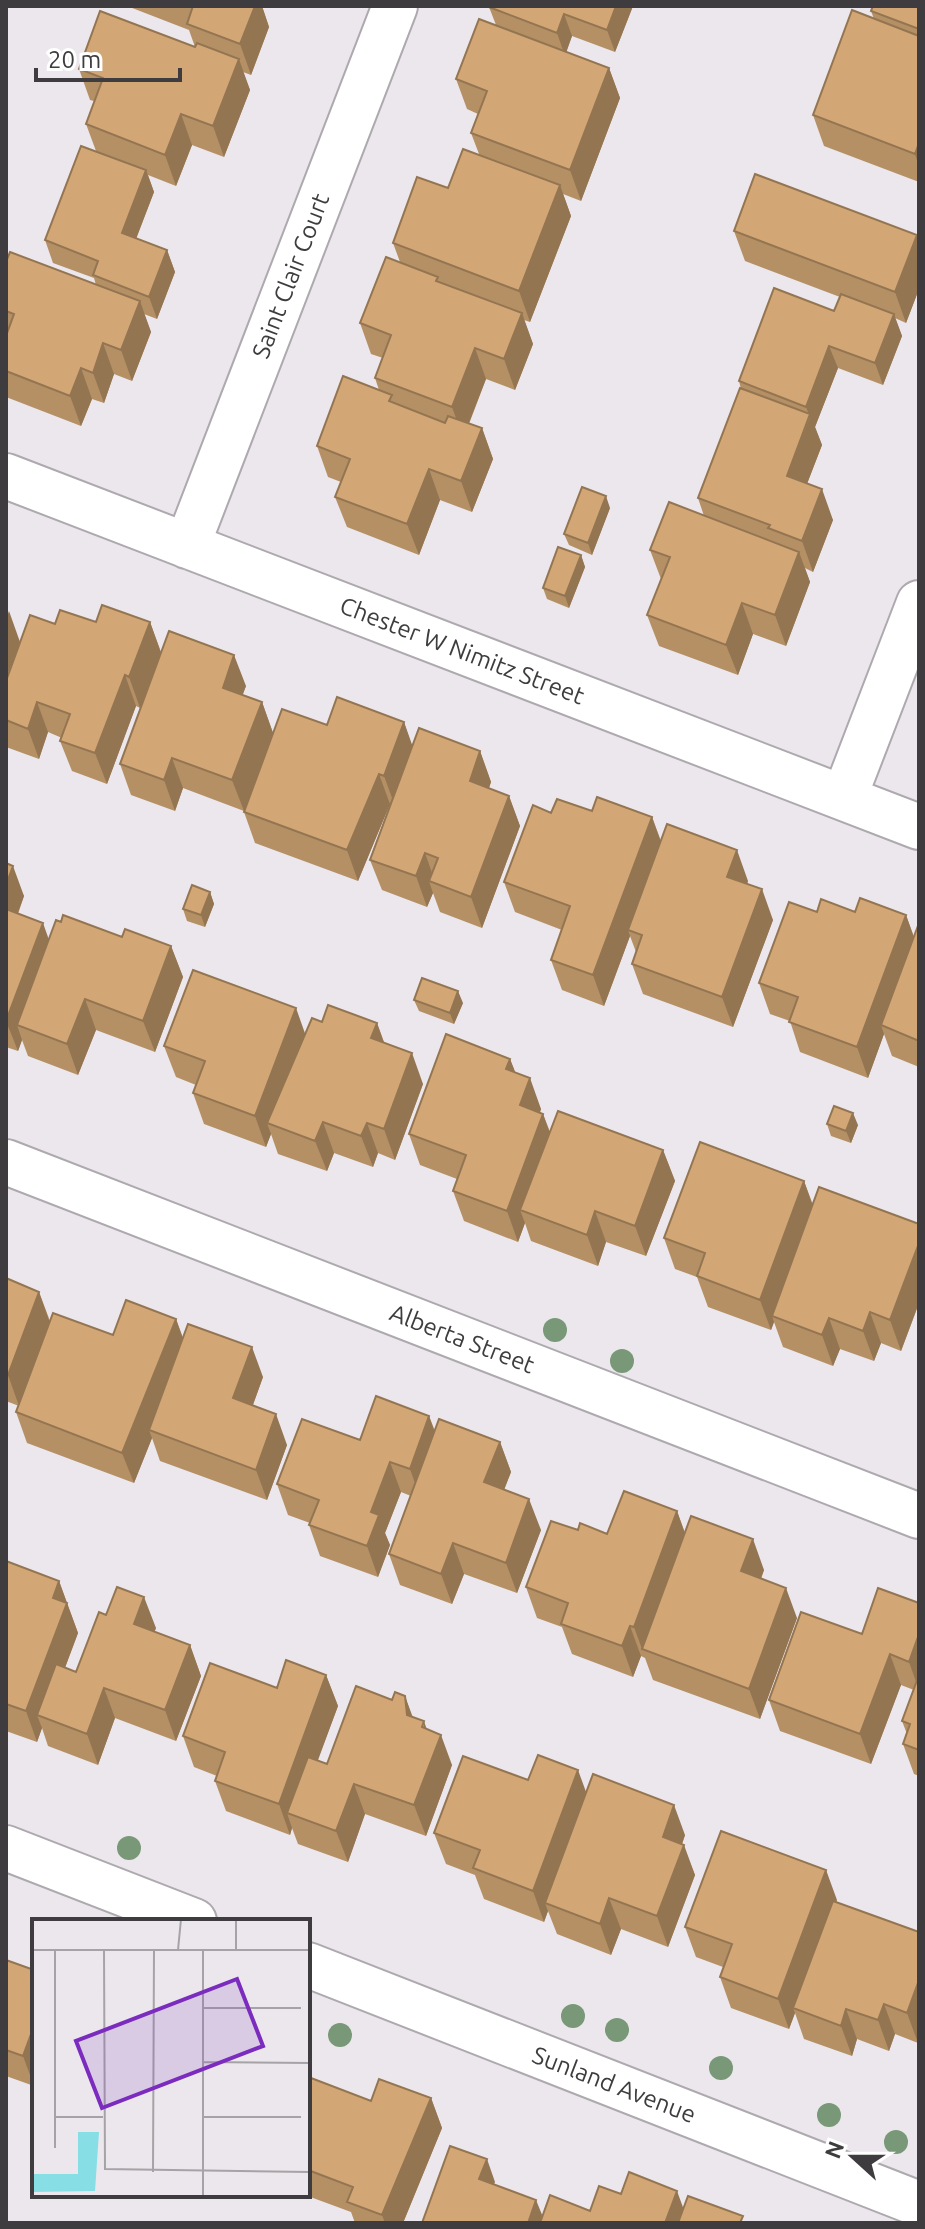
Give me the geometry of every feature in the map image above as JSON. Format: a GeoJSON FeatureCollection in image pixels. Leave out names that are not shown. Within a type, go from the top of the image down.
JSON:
{"type":"FeatureCollection","features":[{"type":"Feature","properties":{"kind":"street","name":"Saint Clair Court"},"geometry":{"type":"LineString","coordinates":[[187,546],[395,6]]}},
{"type":"Feature","properties":{"kind":"street","name":"Chester W Nimitz Street"},"geometry":{"type":"LineString","coordinates":[[6,476],[919,827]]}},
{"type":"Feature","properties":{"kind":"street"},"geometry":{"type":"LineString","coordinates":[[844,798],[919,603]]}},
{"type":"Feature","properties":{"kind":"street","name":"Alberta Street"},"geometry":{"type":"LineString","coordinates":[[6,1162],[919,1516]]}},
{"type":"Feature","properties":{"kind":"street"},"geometry":{"type":"LineString","coordinates":[[6,1848],[189,1919]]}},
{"type":"Feature","properties":{"kind":"street","name":"Sunland Avenue"},"geometry":{"type":"LineString","coordinates":[[310,1966],[919,2204]]}},
{"type":"Feature","properties":{"kind":"building"},"geometry":{"type":"Polygon","coordinates":[[[193,6],[255,6],[240,44],[187,24],[193,6]]]}},
{"type":"Feature","properties":{"kind":"building"},"geometry":{"type":"Polygon","coordinates":[[[490,6],[616,6],[607,30],[564,14],[557,33],[490,6]]]}},
{"type":"Feature","properties":{"kind":"building"},"geometry":{"type":"Polygon","coordinates":[[[873,6],[919,6],[919,29],[871,11],[873,6]]]}},
{"type":"Feature","properties":{"kind":"building"},"geometry":{"type":"Polygon","coordinates":[[[852,10],[919,36],[919,143],[915,154],[813,115],[852,10]]]}},
{"type":"Feature","properties":{"kind":"building"},"geometry":{"type":"Polygon","coordinates":[[[100,11],[195,47],[197,43],[239,59],[213,126],[181,114],[165,155],[86,124],[103,78],[79,69],[100,11]]]}},
{"type":"Feature","properties":{"kind":"building"},"geometry":{"type":"Polygon","coordinates":[[[479,19],[609,68],[570,170],[471,133],[487,91],[456,79],[479,19]]]}},
{"type":"Feature","properties":{"kind":"building"},"geometry":{"type":"Polygon","coordinates":[[[81,146],[146,170],[122,233],[167,250],[149,297],[93,275],[98,261],[45,240],[81,146]]]}},
{"type":"Feature","properties":{"kind":"building"},"geometry":{"type":"Polygon","coordinates":[[[463,149],[560,185],[519,291],[393,243],[417,177],[448,188],[463,149]]]}},
{"type":"Feature","properties":{"kind":"building"},"geometry":{"type":"Polygon","coordinates":[[[755,174],[917,235],[895,292],[734,231],[755,174]]]}},
{"type":"Feature","properties":{"kind":"building"},"geometry":{"type":"Polygon","coordinates":[[[10,252],[140,301],[121,350],[103,343],[93,373],[81,368],[70,396],[6,371],[6,336],[14,314],[6,311],[6,262],[10,252]]]}},
{"type":"Feature","properties":{"kind":"building"},"geometry":{"type":"Polygon","coordinates":[[[386,257],[438,277],[436,281],[522,313],[504,359],[475,348],[452,407],[375,378],[391,335],[360,323],[386,257]]]}},
{"type":"Feature","properties":{"kind":"building"},"geometry":{"type":"Polygon","coordinates":[[[774,288],[834,311],[841,294],[894,314],[875,363],[829,346],[806,407],[739,381],[774,288]]]}},
{"type":"Feature","properties":{"kind":"building"},"geometry":{"type":"Polygon","coordinates":[[[343,376],[392,395],[389,401],[445,423],[448,416],[482,428],[461,481],[429,469],[407,524],[335,497],[350,459],[317,446],[343,376]]]}},
{"type":"Feature","properties":{"kind":"building"},"geometry":{"type":"Polygon","coordinates":[[[740,388],[810,414],[787,476],[822,489],[802,541],[768,528],[770,525],[698,498],[740,388]]]}},
{"type":"Feature","properties":{"kind":"building"},"geometry":{"type":"Polygon","coordinates":[[[582,487],[606,496],[588,543],[564,534],[582,487]]]}},
{"type":"Feature","properties":{"kind":"building"},"geometry":{"type":"Polygon","coordinates":[[[669,502],[799,552],[775,615],[742,603],[726,645],[647,615],[670,557],[650,550],[669,502]]]}},
{"type":"Feature","properties":{"kind":"building"},"geometry":{"type":"Polygon","coordinates":[[[558,547],[581,555],[565,596],[543,588],[558,547]]]}},
{"type":"Feature","properties":{"kind":"building"},"geometry":{"type":"Polygon","coordinates":[[[102,605],[150,622],[129,677],[125,675],[95,753],[60,741],[70,714],[37,702],[28,729],[6,720],[6,681],[30,615],[55,624],[60,610],[96,622],[102,605]]]}},
{"type":"Feature","properties":{"kind":"building"},"geometry":{"type":"Polygon","coordinates":[[[169,631],[234,655],[223,688],[262,702],[232,780],[172,758],[164,780],[120,764],[169,631]]]}},
{"type":"Feature","properties":{"kind":"building"},"geometry":{"type":"Polygon","coordinates":[[[337,697],[404,722],[384,776],[379,774],[347,850],[244,812],[282,709],[327,725],[337,697]]]}},
{"type":"Feature","properties":{"kind":"building"},"geometry":{"type":"Polygon","coordinates":[[[419,728],[480,751],[470,781],[509,796],[471,897],[429,881],[438,858],[425,853],[416,876],[370,860],[419,728]]]}},
{"type":"Feature","properties":{"kind":"building"},"geometry":{"type":"Polygon","coordinates":[[[597,797],[652,817],[593,975],[551,960],[570,906],[504,882],[533,805],[551,813],[557,799],[592,811],[597,797]]]}},
{"type":"Feature","properties":{"kind":"building"},"geometry":{"type":"Polygon","coordinates":[[[667,824],[737,850],[727,877],[762,889],[722,997],[632,964],[642,935],[628,930],[667,824]]]}},
{"type":"Feature","properties":{"kind":"building"},"geometry":{"type":"Polygon","coordinates":[[[6,863],[13,866],[6,885],[6,863]]]}},
{"type":"Feature","properties":{"kind":"building"},"geometry":{"type":"Polygon","coordinates":[[[192,885],[210,892],[201,915],[183,909],[192,885]]]}},
{"type":"Feature","properties":{"kind":"building"},"geometry":{"type":"Polygon","coordinates":[[[860,898],[906,915],[857,1047],[789,1022],[798,997],[759,983],[789,902],[817,912],[821,899],[855,912],[860,898]]]}},
{"type":"Feature","properties":{"kind":"building"},"geometry":{"type":"Polygon","coordinates":[[[6,909],[43,923],[6,1021],[6,909]]]}},
{"type":"Feature","properties":{"kind":"building"},"geometry":{"type":"Polygon","coordinates":[[[63,915],[122,937],[125,929],[171,946],[143,1021],[85,999],[67,1044],[17,1025],[56,920],[61,922],[63,915]]]}},
{"type":"Feature","properties":{"kind":"building"},"geometry":{"type":"Polygon","coordinates":[[[919,923],[919,1041],[881,1025],[919,923]]]}},
{"type":"Feature","properties":{"kind":"building"},"geometry":{"type":"Polygon","coordinates":[[[193,970],[296,1008],[255,1116],[193,1093],[205,1061],[164,1046],[193,970]]]}},
{"type":"Feature","properties":{"kind":"building"},"geometry":{"type":"Polygon","coordinates":[[[422,978],[458,991],[450,1013],[414,1000],[422,978]]]}},
{"type":"Feature","properties":{"kind":"building"},"geometry":{"type":"Polygon","coordinates":[[[328,1005],[377,1023],[371,1038],[412,1053],[384,1129],[367,1123],[361,1136],[323,1122],[315,1141],[267,1123],[312,1018],[322,1022],[328,1005]]]}},
{"type":"Feature","properties":{"kind":"building"},"geometry":{"type":"Polygon","coordinates":[[[446,1034],[510,1059],[506,1069],[530,1078],[520,1105],[543,1114],[507,1211],[453,1191],[466,1155],[409,1134],[446,1034]]]}},
{"type":"Feature","properties":{"kind":"building"},"geometry":{"type":"Polygon","coordinates":[[[834,1106],[853,1113],[846,1131],[827,1124],[834,1106]]]}},
{"type":"Feature","properties":{"kind":"building"},"geometry":{"type":"Polygon","coordinates":[[[558,1111],[663,1150],[635,1226],[595,1211],[587,1235],[520,1210],[558,1111]]]}},
{"type":"Feature","properties":{"kind":"building"},"geometry":{"type":"Polygon","coordinates":[[[700,1142],[804,1181],[760,1300],[697,1276],[705,1253],[664,1238],[700,1142]]]}},
{"type":"Feature","properties":{"kind":"building"},"geometry":{"type":"Polygon","coordinates":[[[819,1187],[919,1224],[919,1243],[890,1320],[870,1312],[863,1331],[829,1318],[822,1335],[772,1316],[819,1187]]]}},
{"type":"Feature","properties":{"kind":"building"},"geometry":{"type":"Polygon","coordinates":[[[6,1278],[39,1292],[8,1375],[6,1374],[6,1278]]]}},
{"type":"Feature","properties":{"kind":"building"},"geometry":{"type":"Polygon","coordinates":[[[126,1300],[176,1319],[122,1453],[16,1412],[53,1313],[113,1335],[126,1300]]]}},
{"type":"Feature","properties":{"kind":"building"},"geometry":{"type":"Polygon","coordinates":[[[188,1324],[252,1347],[233,1398],[276,1414],[256,1470],[149,1430],[188,1324]]]}},
{"type":"Feature","properties":{"kind":"building"},"geometry":{"type":"Polygon","coordinates":[[[376,1396],[429,1416],[410,1469],[390,1462],[371,1512],[379,1515],[367,1546],[309,1525],[319,1500],[277,1484],[302,1419],[360,1440],[376,1396]]]}},
{"type":"Feature","properties":{"kind":"building"},"geometry":{"type":"Polygon","coordinates":[[[439,1419],[500,1442],[484,1482],[529,1499],[506,1563],[453,1543],[441,1574],[389,1554],[439,1419]]]}},
{"type":"Feature","properties":{"kind":"building"},"geometry":{"type":"Polygon","coordinates":[[[624,1491],[677,1511],[634,1627],[630,1626],[622,1646],[561,1624],[568,1603],[526,1587],[551,1521],[578,1530],[580,1523],[607,1534],[624,1491]]]}},
{"type":"Feature","properties":{"kind":"building"},"geometry":{"type":"Polygon","coordinates":[[[691,1516],[753,1539],[741,1571],[786,1588],[749,1689],[642,1649],[691,1516]]]}},
{"type":"Feature","properties":{"kind":"building"},"geometry":{"type":"Polygon","coordinates":[[[6,1561],[59,1581],[53,1598],[67,1603],[26,1711],[6,1704],[6,1561]]]}},
{"type":"Feature","properties":{"kind":"building"},"geometry":{"type":"Polygon","coordinates":[[[117,1587],[144,1597],[134,1624],[190,1645],[165,1710],[104,1688],[87,1734],[37,1715],[56,1664],[76,1672],[99,1612],[106,1615],[117,1587]]]}},
{"type":"Feature","properties":{"kind":"building"},"geometry":{"type":"Polygon","coordinates":[[[878,1588],[919,1603],[919,1634],[909,1662],[890,1654],[860,1734],[769,1700],[801,1612],[862,1634],[878,1588]]]}},
{"type":"Feature","properties":{"kind":"building"},"geometry":{"type":"Polygon","coordinates":[[[286,1660],[326,1675],[279,1804],[215,1781],[225,1752],[183,1736],[210,1663],[277,1688],[286,1660]]]}},
{"type":"Feature","properties":{"kind":"building"},"geometry":{"type":"Polygon","coordinates":[[[919,1675],[919,1750],[903,1744],[910,1724],[902,1721],[919,1675]]]}},
{"type":"Feature","properties":{"kind":"building"},"geometry":{"type":"Polygon","coordinates":[[[356,1686],[392,1700],[395,1692],[405,1696],[407,1715],[424,1721],[422,1727],[441,1735],[414,1805],[354,1784],[336,1831],[287,1813],[308,1757],[327,1764],[356,1686]]]}},
{"type":"Feature","properties":{"kind":"building"},"geometry":{"type":"Polygon","coordinates":[[[538,1755],[578,1770],[533,1891],[473,1868],[480,1850],[434,1833],[463,1756],[528,1780],[538,1755]]]}},
{"type":"Feature","properties":{"kind":"building"},"geometry":{"type":"Polygon","coordinates":[[[593,1774],[674,1805],[663,1837],[684,1845],[657,1916],[609,1898],[600,1924],[545,1903],[593,1774]]]}},
{"type":"Feature","properties":{"kind":"building"},"geometry":{"type":"Polygon","coordinates":[[[721,1831],[826,1870],[778,1999],[720,1977],[732,1944],[685,1927],[721,1831]]]}},
{"type":"Feature","properties":{"kind":"building"},"geometry":{"type":"Polygon","coordinates":[[[833,1901],[919,1932],[919,1980],[907,2013],[884,2004],[878,2020],[846,2009],[841,2026],[793,2008],[833,1901]]]}},
{"type":"Feature","properties":{"kind":"building"},"geometry":{"type":"Polygon","coordinates":[[[6,1960],[32,1969],[32,2031],[23,2056],[6,2050],[6,1960]]]}},
{"type":"Feature","properties":{"kind":"building"},"geometry":{"type":"Polygon","coordinates":[[[311,2078],[371,2101],[379,2079],[431,2098],[382,2215],[347,2202],[353,2187],[310,2171],[311,2078]]]}},
{"type":"Feature","properties":{"kind":"building"},"geometry":{"type":"Polygon","coordinates":[[[450,2146],[487,2159],[479,2179],[536,2200],[528,2223],[422,2223],[450,2146]]]}},
{"type":"Feature","properties":{"kind":"building"},"geometry":{"type":"Polygon","coordinates":[[[629,2172],[677,2191],[665,2223],[540,2223],[550,2195],[590,2211],[599,2186],[621,2194],[629,2172]]]}},
{"type":"Feature","properties":{"kind":"building"},"geometry":{"type":"Polygon","coordinates":[[[688,2196],[743,2216],[740,2223],[678,2223],[688,2196]]]}}]}
